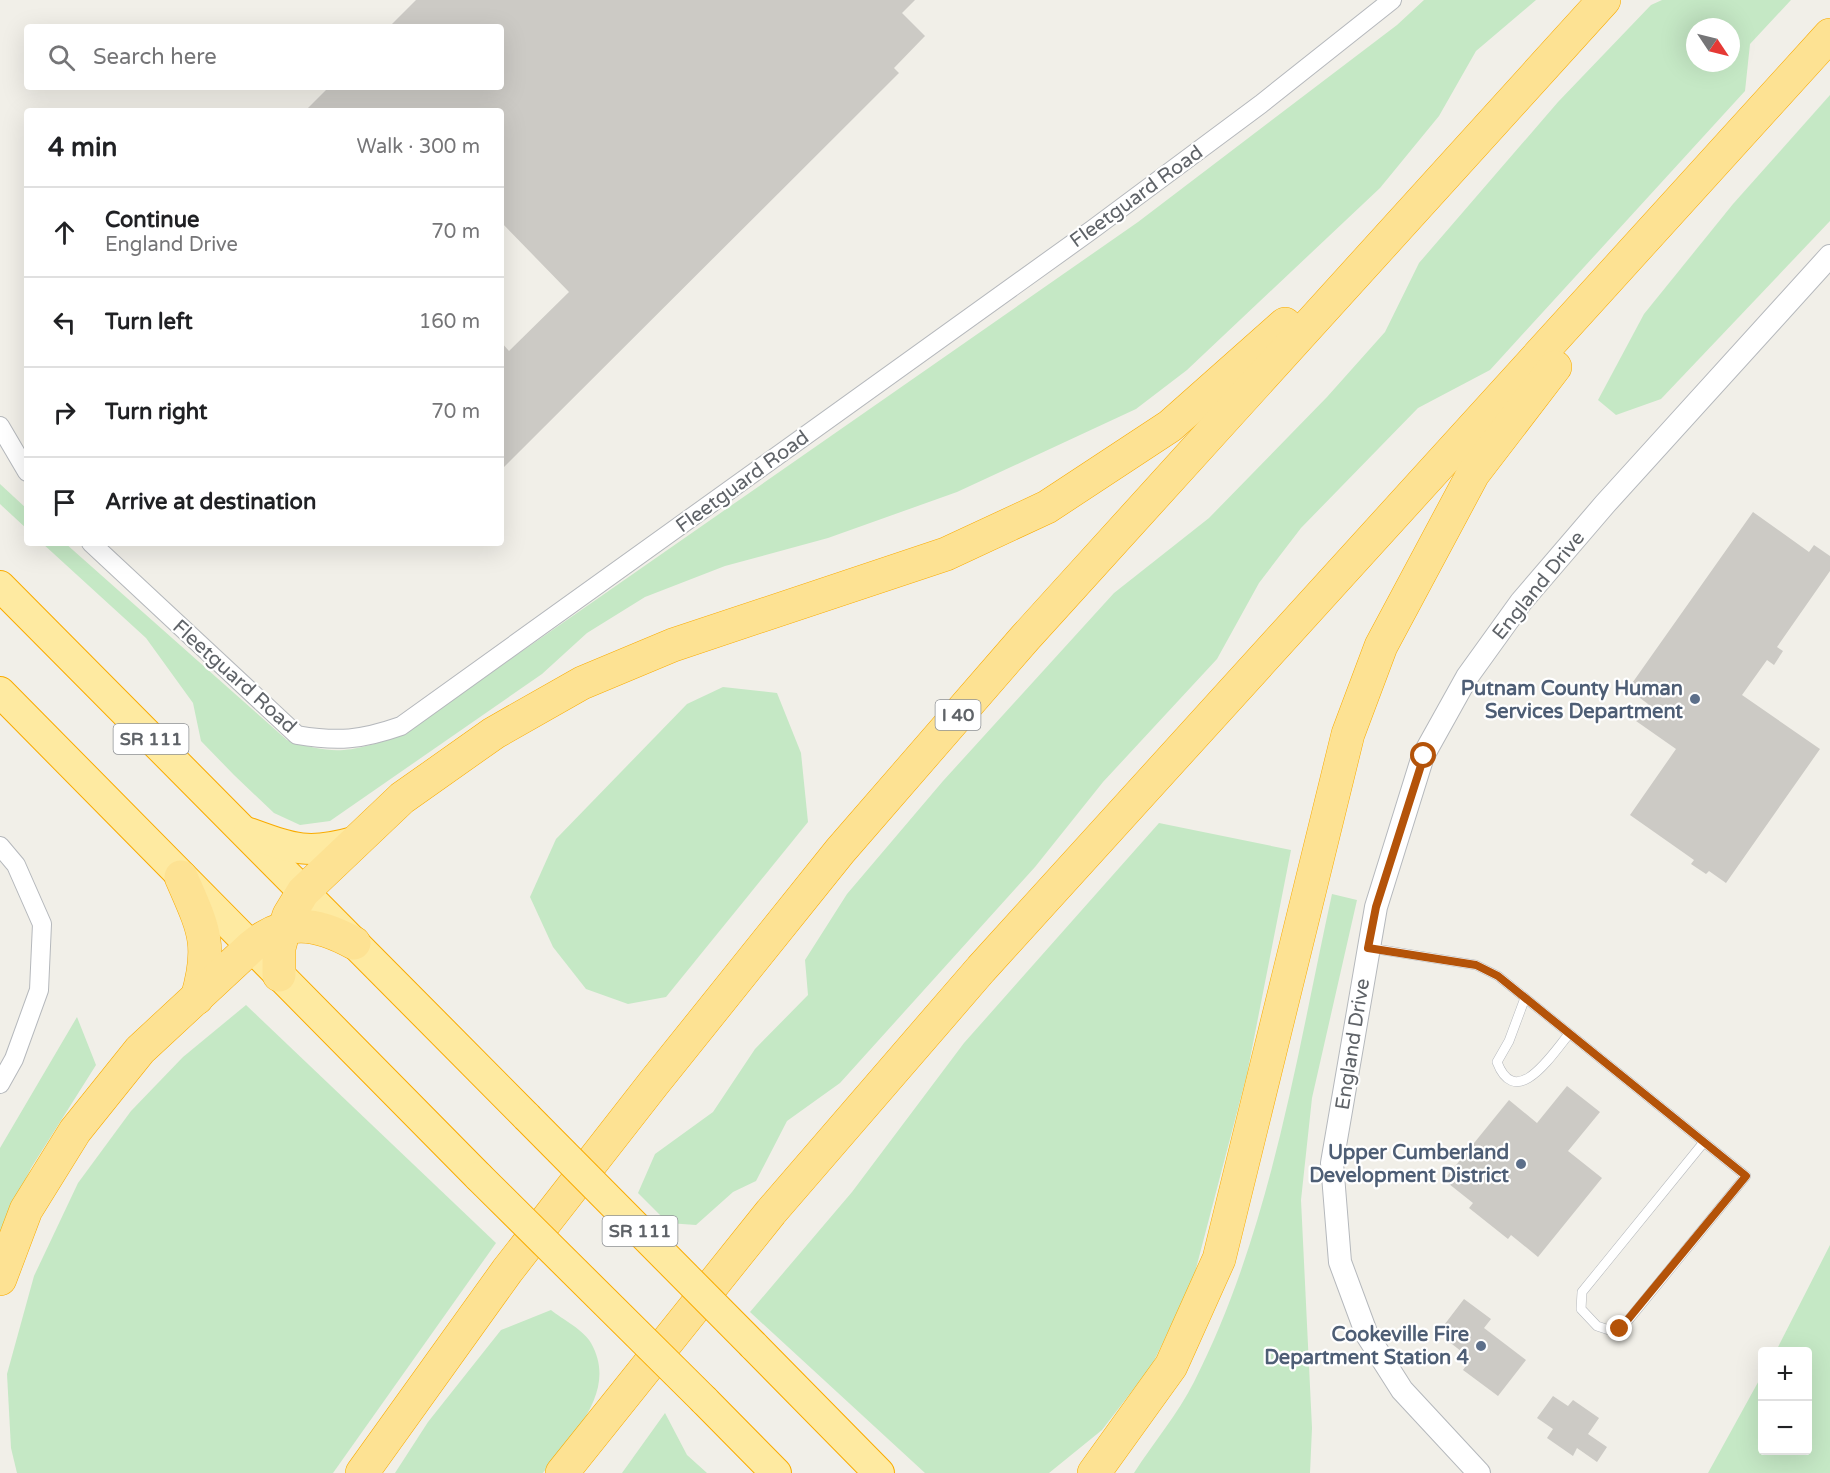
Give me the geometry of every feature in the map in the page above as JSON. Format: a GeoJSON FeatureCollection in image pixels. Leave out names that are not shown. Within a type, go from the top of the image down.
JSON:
{"type":"FeatureCollection","features":[{"type":"Feature","properties":{"kind":"highway","name":"I 40"},"geometry":{"type":"LineString","coordinates":[[362,1473],[507,1270],[653,1083],[840,851],[1024,638],[1604,0]]}},
{"type":"Feature","properties":{"kind":"highway"},"geometry":{"type":"LineString","coordinates":[[562,1473],[771,1212],[981,969],[1830,35]]}},
{"type":"Feature","properties":{"kind":"highway"},"geometry":{"type":"LineString","coordinates":[[1094,1473],[1171,1366],[1219,1259],[1348,734],[1381,646],[1473,474],[1692,187]]}},
{"type":"Feature","properties":{"kind":"highway"},"geometry":{"type":"LineString","coordinates":[[279,975],[279,948],[284,929],[303,892],[402,798],[494,733],[582,683],[673,645],[946,554],[1047,507],[1170,426],[1412,211]]}},
{"type":"Feature","properties":{"kind":"highway","name":"SR 111"},"geometry":{"type":"LineString","coordinates":[[0,586],[879,1473]]}},
{"type":"Feature","properties":{"kind":"highway"},"geometry":{"type":"LineString","coordinates":[[0,692],[181,877],[776,1473]]}},
{"type":"Feature","properties":{"kind":"highway"},"geometry":{"type":"LineString","coordinates":[[242,831],[301,850],[327,849],[354,842]]}},
{"type":"Feature","properties":{"kind":"highway"},"geometry":{"type":"LineString","coordinates":[[181,877],[203,928],[207,950],[197,998]]}},
{"type":"Feature","properties":{"kind":"highway"},"geometry":{"type":"LineString","coordinates":[[0,1279],[26,1210],[75,1131],[140,1050],[251,947],[266,936],[300,926],[320,928],[354,943]]}},
{"type":"Feature","properties":{"kind":"street","name":"Fleetguard Road"},"geometry":{"type":"LineString","coordinates":[[94,546],[297,735],[341,740],[368,737],[400,726],[518,644],[1093,229],[1270,97],[1392,0]]}},
{"type":"Feature","properties":{"kind":"street","name":"England Drive"},"geometry":{"type":"LineString","coordinates":[[1479,1473],[1402,1390],[1367,1335],[1340,1262],[1332,1163],[1376,907],[1424,756],[1467,677],[1521,602],[1597,513],[1830,256]]}},
{"type":"Feature","properties":{"kind":"street"},"geometry":{"type":"LineString","coordinates":[[0,426],[24,467]]}},
{"type":"Feature","properties":{"kind":"street"},"geometry":{"type":"LineString","coordinates":[[0,846],[16,865],[42,924],[39,990],[14,1059],[0,1084]]}},
{"type":"Feature","properties":{"kind":"lane"},"geometry":{"type":"LineString","coordinates":[[1368,948],[1476,965],[1498,976],[1569,1034],[1704,1142],[1746,1176],[1626,1323],[1615,1332],[1607,1331],[1581,1309],[1582,1292],[1704,1142]]}},
{"type":"Feature","properties":{"kind":"lane"},"geometry":{"type":"LineString","coordinates":[[1525,998],[1509,1041],[1497,1062],[1505,1075],[1514,1081],[1523,1082],[1532,1077],[1569,1034]]}},
{"type":"Feature","properties":{"kind":"green space"},"geometry":{"type":"Polygon","coordinates":[[[1424,0],[1536,0],[1476,51],[1439,116],[1380,188],[1187,370],[1136,409],[957,492],[828,538],[725,566],[645,597],[587,633],[542,674],[330,821],[300,825],[274,813],[234,775],[201,741],[193,703],[146,638],[45,546],[68,546],[287,740],[319,749],[345,750],[402,735],[1138,222],[1397,25],[1424,0]]]}},
{"type":"Feature","properties":{"kind":"green space"},"geometry":{"type":"Polygon","coordinates":[[[1662,0],[1791,0],[1750,44],[1745,91],[1490,370],[1418,408],[1301,528],[1259,583],[1217,659],[1103,782],[1035,867],[840,1083],[787,1121],[756,1181],[733,1192],[696,1225],[668,1223],[638,1193],[655,1154],[713,1112],[755,1049],[808,995],[805,960],[847,894],[943,781],[1114,593],[1209,518],[1327,397],[1385,332],[1419,263],[1558,102],[1651,5],[1662,0]]]}},
{"type":"Feature","properties":{"kind":"green space"},"geometry":{"type":"Polygon","coordinates":[[[1830,95],[1830,221],[1661,399],[1616,415],[1598,400],[1644,314],[1733,204],[1830,95]]]}},
{"type":"Feature","properties":{"kind":"green space"},"geometry":{"type":"Polygon","coordinates":[[[0,484],[24,506],[24,526],[0,504],[0,484]]]}},
{"type":"Feature","properties":{"kind":"green space"},"geometry":{"type":"Polygon","coordinates":[[[723,687],[777,693],[801,753],[808,822],[666,997],[628,1004],[586,989],[553,947],[530,897],[556,839],[687,704],[723,687]]]}},
{"type":"Feature","properties":{"kind":"green space"},"geometry":{"type":"Polygon","coordinates":[[[1159,823],[1291,850],[1247,1074],[1193,1280],[1152,1365],[1102,1430],[1049,1473],[925,1473],[750,1312],[852,1192],[964,1043],[1159,823]]]}},
{"type":"Feature","properties":{"kind":"green space"},"geometry":{"type":"Polygon","coordinates":[[[1332,894],[1357,900],[1312,1098],[1301,1200],[1312,1428],[1310,1473],[1134,1473],[1181,1406],[1194,1382],[1221,1324],[1243,1265],[1262,1204],[1293,1080],[1332,894]]]}},
{"type":"Feature","properties":{"kind":"green space"},"geometry":{"type":"Polygon","coordinates":[[[246,1005],[496,1243],[333,1473],[17,1473],[11,1448],[7,1374],[34,1276],[78,1183],[131,1111],[183,1057],[246,1005]]]}},
{"type":"Feature","properties":{"kind":"green space"},"geometry":{"type":"Polygon","coordinates":[[[77,1017],[96,1065],[31,1168],[0,1232],[0,1148],[77,1017]]]}},
{"type":"Feature","properties":{"kind":"green space"},"geometry":{"type":"Polygon","coordinates":[[[1830,1245],[1830,1473],[1708,1473],[1758,1382],[1758,1455],[1812,1455],[1812,1347],[1778,1347],[1830,1245]]]}},
{"type":"Feature","properties":{"kind":"green space"},"geometry":{"type":"Polygon","coordinates":[[[551,1310],[588,1338],[598,1361],[599,1379],[596,1396],[578,1429],[543,1473],[395,1473],[428,1422],[501,1330],[551,1310]]]}},
{"type":"Feature","properties":{"kind":"green space"},"geometry":{"type":"Polygon","coordinates":[[[665,1413],[687,1455],[707,1473],[622,1473],[665,1413]]]}},
{"type":"Feature","properties":{"kind":"building"},"geometry":{"type":"Polygon","coordinates":[[[416,0],[915,0],[902,13],[925,36],[894,68],[899,73],[504,467],[504,345],[509,351],[569,292],[504,225],[504,108],[308,108],[326,90],[504,90],[504,24],[392,24],[416,0]]]}},
{"type":"Feature","properties":{"kind":"building","name":"Putnam County Human Services Department"},"geometry":{"type":"Polygon","coordinates":[[[1753,512],[1809,552],[1814,545],[1830,556],[1830,571],[1777,647],[1783,651],[1774,665],[1767,660],[1742,695],[1820,749],[1726,883],[1709,871],[1706,874],[1691,864],[1694,860],[1630,815],[1676,749],[1636,721],[1648,704],[1628,689],[1753,512]]]}},
{"type":"Feature","properties":{"kind":"building","name":"Upper Cumberland Development District"},"geometry":{"type":"Polygon","coordinates":[[[1567,1086],[1600,1112],[1568,1151],[1602,1178],[1538,1257],[1511,1235],[1508,1239],[1469,1208],[1473,1203],[1444,1180],[1509,1100],[1537,1123],[1567,1086]]]}},
{"type":"Feature","properties":{"kind":"building","name":"Cookeville Fire Department Station 4"},"geometry":{"type":"Polygon","coordinates":[[[1464,1299],[1491,1319],[1484,1328],[1526,1360],[1498,1396],[1463,1370],[1471,1359],[1438,1333],[1464,1299]]]}},
{"type":"Feature","properties":{"kind":"building"},"geometry":{"type":"Polygon","coordinates":[[[1553,1396],[1568,1406],[1573,1400],[1599,1418],[1588,1434],[1607,1447],[1597,1462],[1577,1448],[1573,1456],[1547,1438],[1553,1429],[1537,1418],[1553,1396]]]}},
{"type":"Feature","properties":{"kind":"place","name":"Putnam County Human Services Department"},"geometry":{"type":"Point","coordinates":[1695,699]}},
{"type":"Feature","properties":{"kind":"place","name":"Upper Cumberland Development District"},"geometry":{"type":"Point","coordinates":[1521,1164]}},
{"type":"Feature","properties":{"kind":"place","name":"Cookeville Fire Department Station 4"},"geometry":{"type":"Point","coordinates":[1481,1346]}},
{"type":"Feature","properties":{"kind":"route"},"geometry":{"type":"LineString","coordinates":[[1424,756],[1376,907],[1368,948],[1476,965],[1498,976],[1746,1176],[1620,1329]]}}]}
